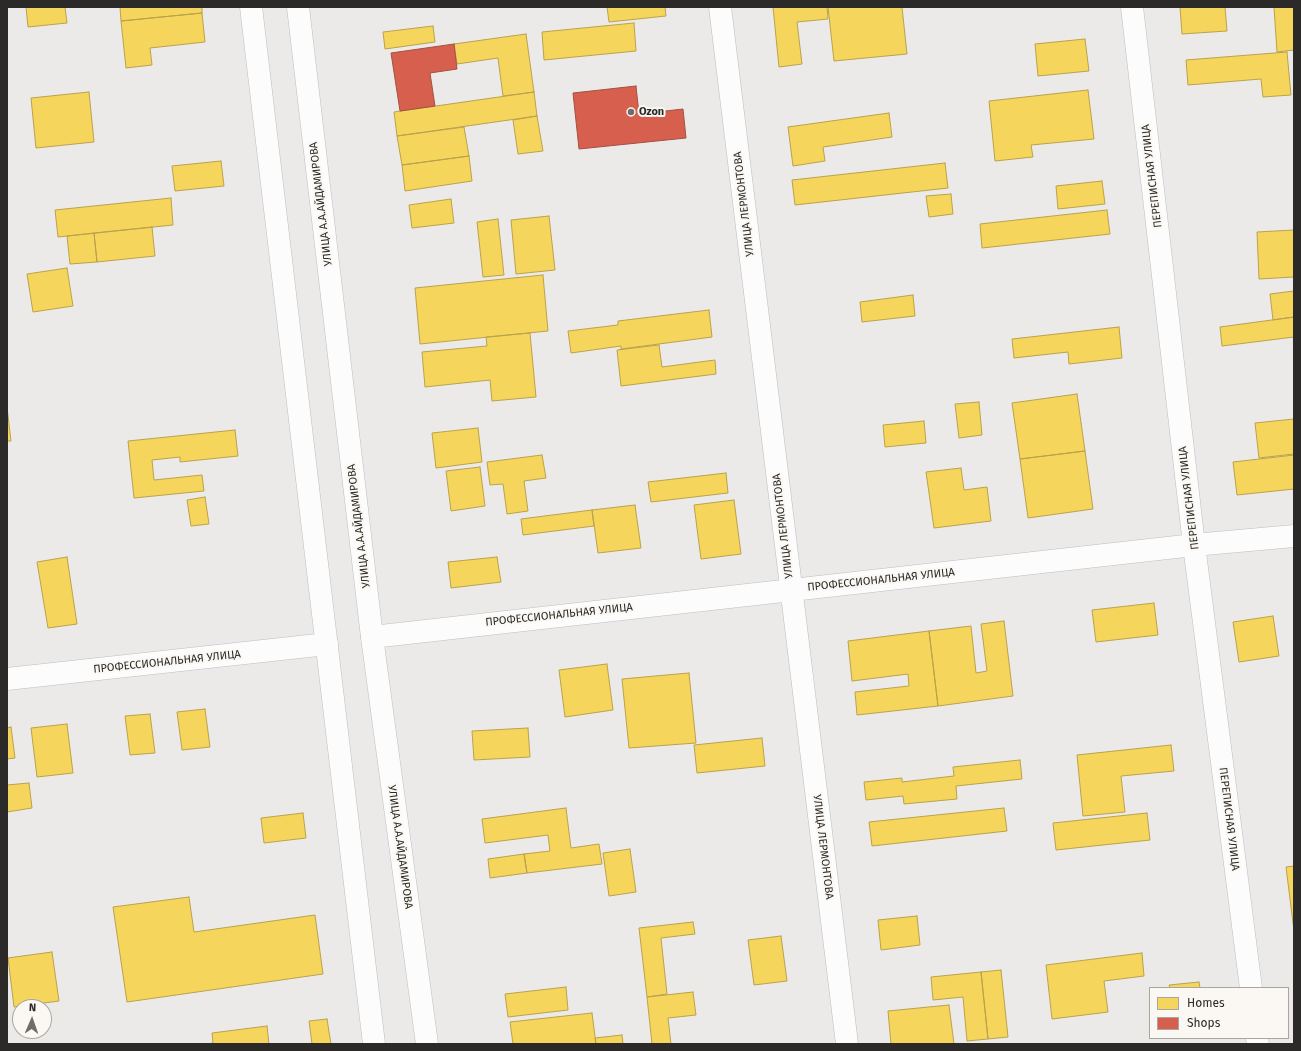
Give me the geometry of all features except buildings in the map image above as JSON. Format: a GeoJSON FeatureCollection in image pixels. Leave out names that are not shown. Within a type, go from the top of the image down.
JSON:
{"type":"FeatureCollection","features":[{"type":"Feature","properties":{"kind":"street"},"geometry":{"type":"LineString","coordinates":[[250,7],[374,1044]]}},
{"type":"Feature","properties":{"kind":"street","name":"УЛИЦА А.А.АЙДАМИРОВА"},"geometry":{"type":"LineString","coordinates":[[298,7],[372,637],[427,1044]]}},
{"type":"Feature","properties":{"kind":"street","name":"УЛИЦА ЛЕРМОНТОВА"},"geometry":{"type":"LineString","coordinates":[[720,7],[790,589],[847,1044]]}},
{"type":"Feature","properties":{"kind":"street","name":"ПЕРЕПИСНАЯ УЛИЦА"},"geometry":{"type":"LineString","coordinates":[[1132,7],[1194,545],[1251,987]]}},
{"type":"Feature","properties":{"kind":"street","name":"ПРОФЕССИОНАЛЬНАЯ УЛИЦА"},"geometry":{"type":"LineString","coordinates":[[372,637],[790,589],[1194,545],[1294,536]]}},
{"type":"Feature","properties":{"kind":"street","name":"ПРОФЕССИОНАЛЬНАЯ УЛИЦА"},"geometry":{"type":"LineString","coordinates":[[7,679],[326,644]]}},
{"type":"Feature","properties":{"kind":"place","name":"Ozon"},"geometry":{"type":"Point","coordinates":[631,112]}}]}
